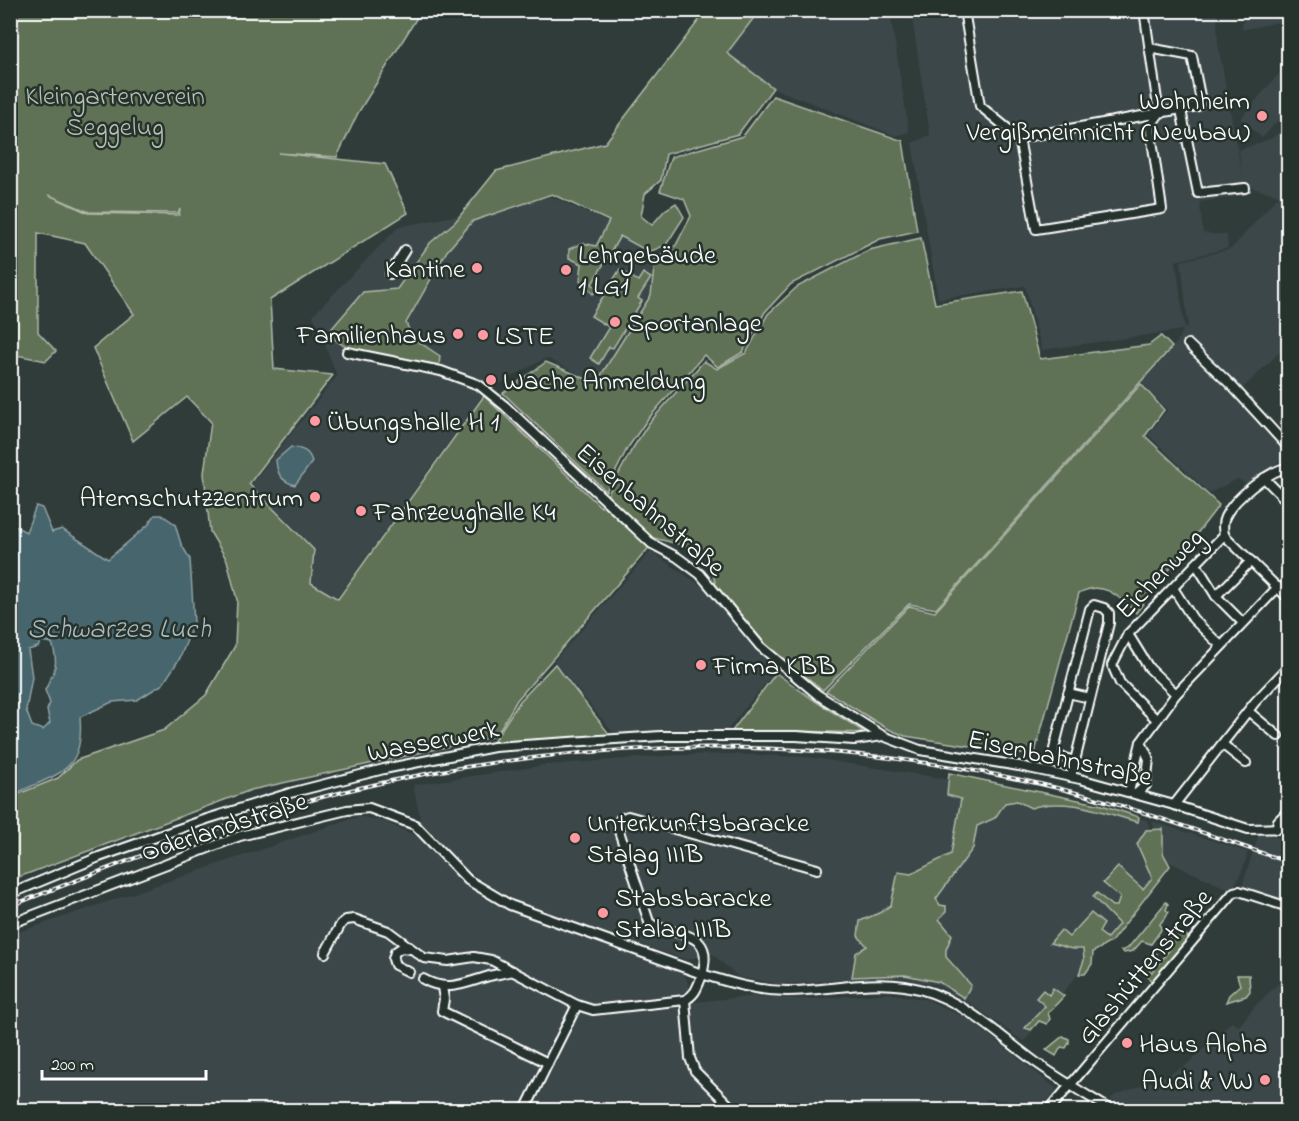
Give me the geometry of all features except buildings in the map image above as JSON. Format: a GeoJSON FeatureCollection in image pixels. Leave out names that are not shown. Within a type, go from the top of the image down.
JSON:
{"type":"FeatureCollection","features":[{"type":"Feature","properties":{"kind":"street"},"geometry":{"type":"LineString","coordinates":[[964,10],[980,106],[1019,138],[1036,229],[1162,209],[1150,126],[1158,114],[1144,10]]}},
{"type":"Feature","properties":{"kind":"street"},"geometry":{"type":"LineString","coordinates":[[1019,138],[1198,106],[1201,101],[1192,56],[1149,48]]}},
{"type":"Feature","properties":{"kind":"street"},"geometry":{"type":"LineString","coordinates":[[1181,110],[1198,193],[1245,188]]}},
{"type":"Feature","properties":{"kind":"street"},"geometry":{"type":"LineString","coordinates":[[390,274],[405,250]]}},
{"type":"Feature","properties":{"kind":"street"},"geometry":{"type":"LineString","coordinates":[[1188,344],[1232,386],[1288,447]]}},
{"type":"Feature","properties":{"kind":"street","name":"Eisenbahnstraße"},"geometry":{"type":"LineString","coordinates":[[347,352],[441,371],[483,387],[652,544],[677,557],[700,574],[760,646],[818,695],[883,736],[920,750],[1071,777],[1174,805],[1248,829],[1288,828]]}},
{"type":"Feature","properties":{"kind":"street","name":"Eichenweg"},"geometry":{"type":"LineString","coordinates":[[1157,720],[1120,683],[1112,665],[1128,634],[1224,535],[1222,525],[1225,516],[1240,499],[1264,478],[1288,467]]}},
{"type":"Feature","properties":{"kind":"street"},"geometry":{"type":"LineString","coordinates":[[1264,478],[1288,502]]}},
{"type":"Feature","properties":{"kind":"street"},"geometry":{"type":"LineString","coordinates":[[1224,535],[1288,598]]}},
{"type":"Feature","properties":{"kind":"street"},"geometry":{"type":"LineString","coordinates":[[1216,596],[1251,561]]}},
{"type":"Feature","properties":{"kind":"street"},"geometry":{"type":"LineString","coordinates":[[1196,564],[1216,596],[1243,623]]}},
{"type":"Feature","properties":{"kind":"street"},"geometry":{"type":"LineString","coordinates":[[1133,793],[1141,742],[1176,694],[1278,587]]}},
{"type":"Feature","properties":{"kind":"street"},"geometry":{"type":"LineString","coordinates":[[1173,588],[1193,619],[1221,646]]}},
{"type":"Feature","properties":{"kind":"street"},"geometry":{"type":"LineString","coordinates":[[1071,777],[1075,761],[1090,698],[1109,623],[1110,613],[1094,605],[1090,609],[1054,749],[1054,755],[1075,761]]}},
{"type":"Feature","properties":{"kind":"street"},"geometry":{"type":"LineString","coordinates":[[1128,634],[1149,668],[1176,694]]}},
{"type":"Feature","properties":{"kind":"street"},"geometry":{"type":"LineString","coordinates":[[1174,805],[1248,711],[1285,677],[1288,667]]}},
{"type":"Feature","properties":{"kind":"street"},"geometry":{"type":"LineString","coordinates":[[1068,693],[1090,698]]}},
{"type":"Feature","properties":{"kind":"street"},"geometry":{"type":"LineString","coordinates":[[1248,711],[1278,736]]}},
{"type":"Feature","properties":{"kind":"street","name":"Wasserwerk"},"geometry":{"type":"LineString","coordinates":[[10,894],[99,857],[290,793],[384,769],[494,747],[661,736],[796,736],[854,741],[883,736]]}},
{"type":"Feature","properties":{"kind":"street"},"geometry":{"type":"LineString","coordinates":[[1133,793],[1146,785],[1149,759],[1141,742]]}},
{"type":"Feature","properties":{"kind":"street"},"geometry":{"type":"LineString","coordinates":[[1222,744],[1246,763]]}},
{"type":"Feature","properties":{"kind":"street","name":"Oderlandstraße"},"geometry":{"type":"LineString","coordinates":[[10,924],[240,836],[347,810],[369,808],[415,825],[468,880],[510,905],[731,984],[771,991],[879,984],[915,988],[944,998],[970,1011],[1034,1060],[1111,1110]]}},
{"type":"Feature","properties":{"kind":"street"},"geometry":{"type":"LineString","coordinates":[[1276,829],[1278,821],[1288,812]]}},
{"type":"Feature","properties":{"kind":"street"},"geometry":{"type":"LineString","coordinates":[[325,953],[341,924],[346,920],[354,919],[388,931],[424,958],[448,961],[474,957],[491,960],[577,1005],[593,1010],[685,1000],[693,996],[702,974],[706,952],[695,939],[654,926],[649,922],[618,828],[620,819],[628,816],[817,869]]}},
{"type":"Feature","properties":{"kind":"street","name":"Glashüttenstraße"},"geometry":{"type":"LineString","coordinates":[[1049,1110],[1234,892],[1239,891],[1288,907]]}},
{"type":"Feature","properties":{"kind":"street"},"geometry":{"type":"LineString","coordinates":[[409,972],[395,965],[393,959],[395,952],[401,948],[410,949]]}},
{"type":"Feature","properties":{"kind":"street"},"geometry":{"type":"LineString","coordinates":[[423,980],[441,987],[458,987],[513,971]]}},
{"type":"Feature","properties":{"kind":"street"},"geometry":{"type":"LineString","coordinates":[[441,987],[444,999],[442,1011],[548,1063]]}},
{"type":"Feature","properties":{"kind":"street"},"geometry":{"type":"LineString","coordinates":[[685,1000],[690,1058],[695,1071],[734,1110]]}},
{"type":"Feature","properties":{"kind":"street"},"geometry":{"type":"LineString","coordinates":[[525,1110],[577,1005]]}},
{"type":"Feature","properties":{"kind":"shaded area"},"geometry":{"type":"Polygon","coordinates":[[[760,10],[890,11],[909,132],[896,136],[775,89],[727,53],[760,10]]]}},
{"type":"Feature","properties":{"kind":"shaded area"},"geometry":{"type":"Polygon","coordinates":[[[911,11],[1217,11],[1218,43],[1242,174],[1239,150],[1272,138],[1288,125],[1288,344],[1236,395],[1288,454],[1249,486],[1238,479],[1209,493],[1148,435],[1167,410],[1141,382],[1175,345],[1183,330],[1042,350],[1025,286],[938,299],[912,143],[930,135],[911,11]],[[1245,186],[1247,195],[1200,202],[1203,233],[1227,235],[1228,248],[1176,261],[1185,329],[1188,324],[1181,261],[1231,249],[1279,195],[1245,186]]]}},
{"type":"Feature","properties":{"kind":"shaded area"},"geometry":{"type":"Polygon","coordinates":[[[1244,11],[1288,11],[1288,20],[1242,30],[1244,11]]]}},
{"type":"Feature","properties":{"kind":"shaded area"},"geometry":{"type":"Polygon","coordinates":[[[1288,63],[1288,110],[1262,138],[1240,119],[1288,63]]]}},
{"type":"Feature","properties":{"kind":"shaded area"},"geometry":{"type":"Polygon","coordinates":[[[552,197],[606,221],[654,259],[650,293],[596,383],[546,358],[485,392],[337,598],[312,583],[314,550],[251,484],[337,376],[313,315],[398,227],[552,197]]]}},
{"type":"Feature","properties":{"kind":"shaded area"},"geometry":{"type":"Polygon","coordinates":[[[651,551],[706,589],[775,672],[724,734],[614,734],[554,661],[651,551]]]}},
{"type":"Feature","properties":{"kind":"shaded area"},"geometry":{"type":"Polygon","coordinates":[[[732,754],[808,757],[990,786],[1147,820],[1162,868],[1024,1042],[970,1003],[936,985],[903,978],[863,978],[784,985],[738,977],[711,953],[687,960],[528,907],[484,882],[465,868],[421,823],[413,785],[545,765],[676,755],[732,754]]]}},
{"type":"Feature","properties":{"kind":"shaded area"},"geometry":{"type":"Polygon","coordinates":[[[359,816],[386,822],[416,836],[466,885],[511,910],[685,974],[694,1002],[754,996],[805,999],[889,993],[928,1000],[969,1019],[1057,1089],[1045,1104],[987,1099],[978,1110],[11,1110],[10,935],[359,816]]]}},
{"type":"Feature","properties":{"kind":"shaded area"},"geometry":{"type":"Polygon","coordinates":[[[1152,821],[1248,852],[1243,869],[1232,891],[1165,860],[1152,821]]]}},
{"type":"Feature","properties":{"kind":"shaded area"},"geometry":{"type":"Polygon","coordinates":[[[1259,833],[1288,840],[1288,903],[1241,889],[1259,833]]]}},
{"type":"Feature","properties":{"kind":"shaded area"},"geometry":{"type":"Polygon","coordinates":[[[1288,974],[1288,1110],[1268,1106],[1274,1110],[1129,1110],[1110,1099],[1185,1066],[1231,1022],[1239,1026],[1255,1006],[1288,974]]]}},
{"type":"Feature","properties":{"kind":"green space","name":"Kleingartenverein Seggelug"},"geometry":{"type":"Polygon","coordinates":[[[11,10],[421,11],[358,113],[337,157],[278,153],[385,164],[408,213],[270,300],[274,369],[333,375],[249,484],[314,550],[311,583],[338,599],[484,396],[601,507],[649,423],[704,361],[717,369],[746,353],[768,314],[797,287],[869,250],[921,238],[935,304],[1022,291],[1040,359],[1149,345],[1161,336],[1172,347],[936,609],[909,604],[823,690],[768,647],[716,585],[706,551],[654,538],[647,550],[517,700],[496,736],[251,790],[11,880],[11,797],[58,778],[77,760],[164,730],[206,695],[235,646],[237,600],[227,560],[210,532],[204,473],[211,422],[187,397],[133,441],[93,348],[134,314],[85,243],[38,233],[38,332],[56,351],[46,361],[11,354],[11,10]],[[49,195],[88,213],[179,215],[180,209],[178,213],[89,212],[49,195]]]}},
{"type":"Feature","properties":{"kind":"green space"},"geometry":{"type":"Polygon","coordinates":[[[706,11],[759,11],[727,53],[773,88],[738,134],[666,154],[661,180],[645,194],[641,216],[652,225],[665,210],[676,203],[684,217],[666,245],[649,252],[620,236],[592,284],[599,289],[593,294],[580,280],[582,264],[569,258],[569,249],[583,243],[596,246],[609,221],[552,194],[473,221],[447,251],[406,323],[413,338],[440,356],[439,365],[350,350],[327,334],[363,292],[397,289],[430,243],[455,222],[496,171],[605,143],[706,11]]]}},
{"type":"Feature","properties":{"kind":"green space"},"geometry":{"type":"Polygon","coordinates":[[[773,96],[903,141],[917,231],[880,239],[791,284],[765,312],[743,352],[718,367],[704,355],[647,420],[627,449],[606,491],[503,393],[546,362],[596,383],[651,295],[655,259],[676,245],[691,216],[684,199],[660,191],[671,157],[743,136],[773,96]]]}},
{"type":"Feature","properties":{"kind":"green space","name":"Sportanlage"},"geometry":{"type":"Polygon","coordinates":[[[620,269],[638,281],[643,273],[651,278],[638,298],[642,301],[613,348],[609,347],[599,364],[590,358],[609,327],[591,316],[620,269]]]}},
{"type":"Feature","properties":{"kind":"green space"},"geometry":{"type":"Polygon","coordinates":[[[1141,384],[1164,410],[1145,436],[1219,505],[1136,613],[1117,596],[1103,589],[1088,589],[1079,593],[1034,756],[905,736],[886,728],[826,691],[909,606],[935,612],[1141,384]]]}},
{"type":"Feature","properties":{"kind":"green space"},"geometry":{"type":"Polygon","coordinates":[[[555,664],[610,735],[493,742],[520,701],[555,664]]]}},
{"type":"Feature","properties":{"kind":"green space"},"geometry":{"type":"Polygon","coordinates":[[[776,673],[866,733],[794,731],[791,734],[778,731],[732,731],[776,673]]]}},
{"type":"Feature","properties":{"kind":"green space"},"geometry":{"type":"Polygon","coordinates":[[[949,773],[1102,805],[1139,817],[1138,822],[1071,805],[1044,805],[1031,808],[1017,801],[1005,803],[995,818],[977,826],[973,848],[936,899],[940,905],[946,906],[946,912],[939,919],[952,935],[946,950],[946,957],[971,985],[964,998],[939,982],[905,975],[852,977],[856,953],[867,946],[858,936],[860,921],[891,905],[898,872],[911,874],[951,854],[961,799],[947,795],[949,773]]]}},
{"type":"Feature","properties":{"kind":"green space"},"geometry":{"type":"Polygon","coordinates":[[[1163,829],[1163,853],[1170,866],[1111,942],[1093,952],[1092,964],[1085,974],[1079,974],[1084,960],[1083,949],[1072,949],[1050,943],[1061,930],[1069,937],[1091,913],[1104,924],[1099,932],[1107,938],[1119,924],[1093,897],[1097,893],[1112,906],[1117,906],[1120,897],[1103,883],[1118,867],[1143,889],[1152,878],[1137,844],[1146,830],[1163,829]]]}},
{"type":"Feature","properties":{"kind":"green space"},"geometry":{"type":"Polygon","coordinates":[[[1166,902],[1168,904],[1166,910],[1169,912],[1160,924],[1161,930],[1151,944],[1142,941],[1133,951],[1124,953],[1121,951],[1128,948],[1166,902]]]}},
{"type":"Feature","properties":{"kind":"green space"},"geometry":{"type":"Polygon","coordinates":[[[1194,929],[1199,932],[1152,982],[1143,970],[1145,960],[1152,951],[1157,954],[1150,966],[1152,972],[1170,949],[1173,942],[1169,936],[1178,931],[1189,937],[1194,929]]]}},
{"type":"Feature","properties":{"kind":"green space"},"geometry":{"type":"Polygon","coordinates":[[[1237,975],[1249,975],[1250,991],[1246,996],[1226,1002],[1229,995],[1240,985],[1237,975]]]}},
{"type":"Feature","properties":{"kind":"green space"},"geometry":{"type":"Polygon","coordinates":[[[1053,988],[1064,996],[1048,1013],[1050,1019],[1047,1024],[1039,1021],[1031,1030],[1025,1028],[1045,1006],[1036,998],[1043,990],[1049,995],[1053,988]]]}},
{"type":"Feature","properties":{"kind":"green space"},"geometry":{"type":"Polygon","coordinates":[[[1063,1036],[1069,1039],[1066,1048],[1061,1047],[1056,1056],[1046,1050],[1063,1036]]]}},
{"type":"Feature","properties":{"kind":"water"},"geometry":{"type":"Polygon","coordinates":[[[291,447],[304,451],[312,462],[295,485],[281,476],[276,460],[291,447]]]}},
{"type":"Feature","properties":{"kind":"water","name":"Schwarzes Luch"},"geometry":{"type":"Polygon","coordinates":[[[36,506],[42,508],[52,532],[62,529],[108,559],[148,525],[155,515],[162,515],[175,524],[181,544],[190,559],[194,622],[180,658],[163,684],[137,700],[112,702],[80,717],[80,737],[77,751],[71,762],[53,777],[11,796],[11,524],[26,532],[36,506]],[[41,641],[38,647],[28,650],[32,677],[26,710],[32,726],[43,730],[50,723],[47,710],[50,703],[45,690],[55,667],[52,643],[41,641]]]}},
{"type":"Feature","properties":{"kind":"tunnel"},"geometry":{"type":"LineString","coordinates":[[409,972],[423,979]]}},
{"type":"Feature","properties":{"kind":"railway"},"geometry":{"type":"LineString","coordinates":[[10,906],[224,826],[297,804],[388,782],[480,765],[572,754],[665,748],[759,748],[852,754],[944,766],[1036,783],[1100,799],[1288,862]]}},
{"type":"Feature","properties":{"kind":"place","name":"Wohnheim Vergißmeinnicht (Neubau)"},"geometry":{"type":"Point","coordinates":[1262,116]}},
{"type":"Feature","properties":{"kind":"place","name":"Kantine"},"geometry":{"type":"Point","coordinates":[477,268]}},
{"type":"Feature","properties":{"kind":"place","name":"Lehrgebäude 1 LG1"},"geometry":{"type":"Point","coordinates":[566,270]}},
{"type":"Feature","properties":{"kind":"place","name":"Sportanlage"},"geometry":{"type":"Point","coordinates":[615,322]}},
{"type":"Feature","properties":{"kind":"place","name":"Familienhaus"},"geometry":{"type":"Point","coordinates":[458,334]}},
{"type":"Feature","properties":{"kind":"place","name":"LSTE"},"geometry":{"type":"Point","coordinates":[483,335]}},
{"type":"Feature","properties":{"kind":"place","name":"Wache Anmeldung"},"geometry":{"type":"Point","coordinates":[491,380]}},
{"type":"Feature","properties":{"kind":"place","name":"Übungshalle H 1"},"geometry":{"type":"Point","coordinates":[315,421]}},
{"type":"Feature","properties":{"kind":"place","name":"Atemschutzzentrum"},"geometry":{"type":"Point","coordinates":[315,497]}},
{"type":"Feature","properties":{"kind":"place","name":"Fahrzeughalle K4"},"geometry":{"type":"Point","coordinates":[361,511]}},
{"type":"Feature","properties":{"kind":"place","name":"Firma KBB"},"geometry":{"type":"Point","coordinates":[701,665]}},
{"type":"Feature","properties":{"kind":"place","name":"Unterkunftsbaracke Stalag IIIB"},"geometry":{"type":"Point","coordinates":[575,838]}},
{"type":"Feature","properties":{"kind":"place","name":"Stabsbaracke Stalag IIIB"},"geometry":{"type":"Point","coordinates":[603,913]}},
{"type":"Feature","properties":{"kind":"place","name":"Haus Alpha"},"geometry":{"type":"Point","coordinates":[1127,1043]}},
{"type":"Feature","properties":{"kind":"place","name":"Audi & VW"},"geometry":{"type":"Point","coordinates":[1265,1080]}}]}
